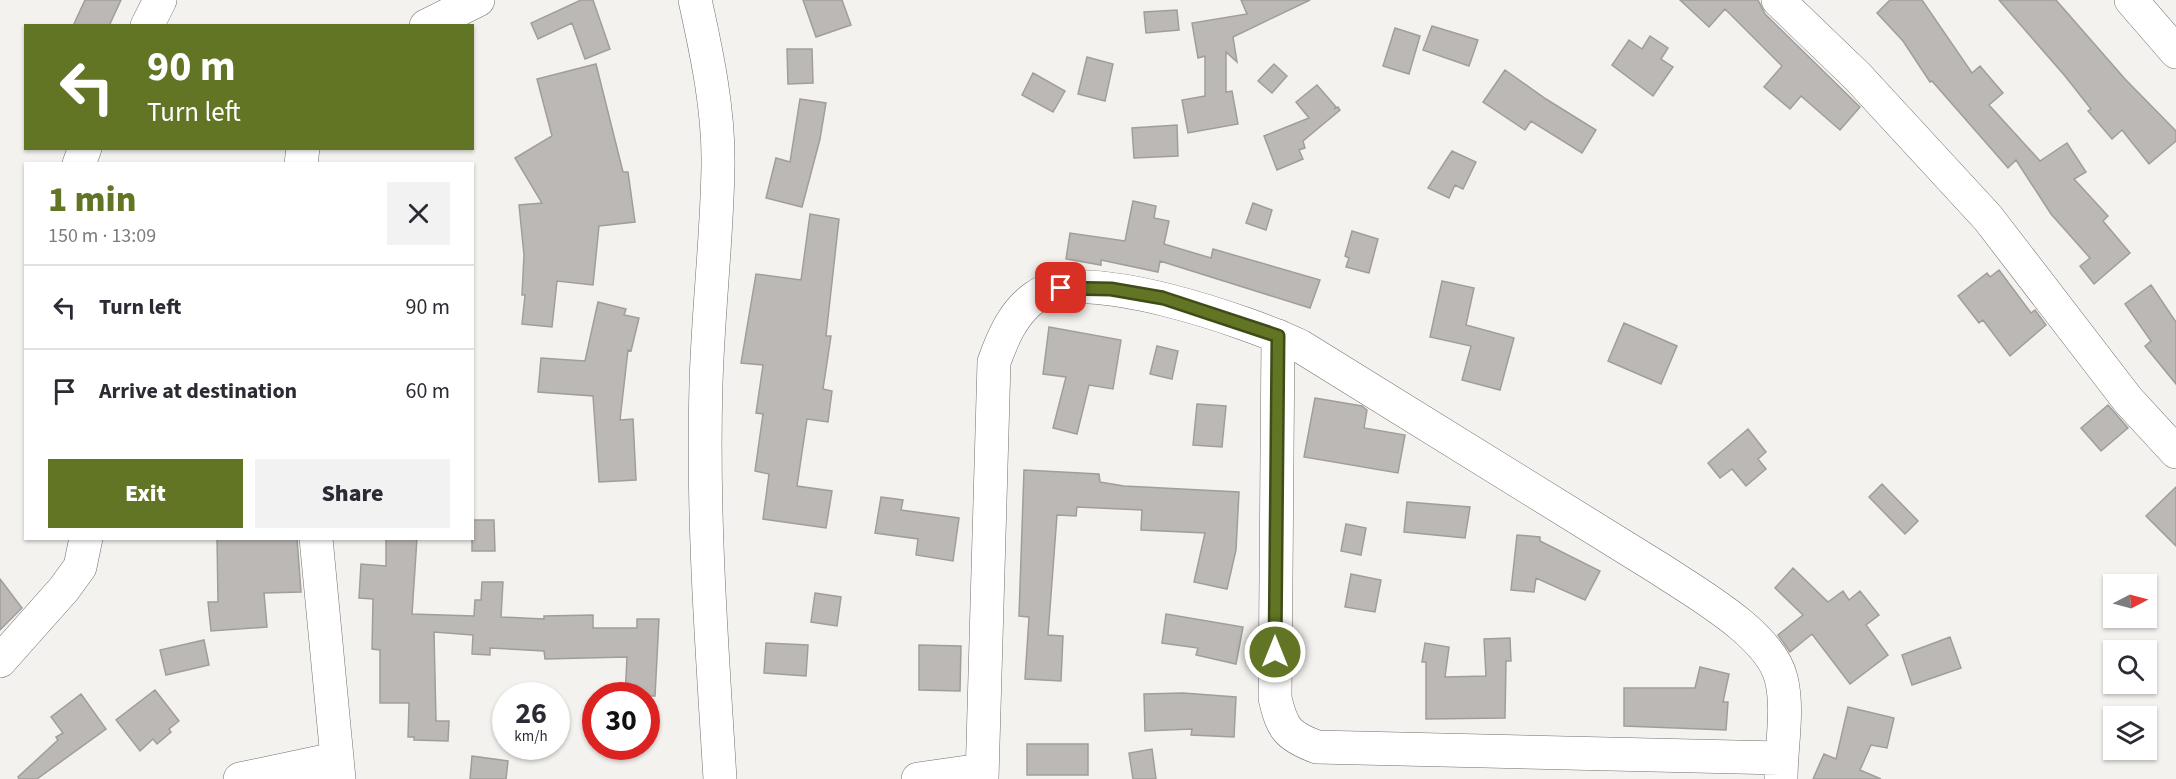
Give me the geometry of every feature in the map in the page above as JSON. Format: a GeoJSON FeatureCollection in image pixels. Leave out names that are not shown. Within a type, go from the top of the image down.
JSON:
{"type":"FeatureCollection","features":[{"type":"Feature","properties":{"kind":"street"},"geometry":{"type":"LineString","coordinates":[[148,24],[160,0]]}},
{"type":"Feature","properties":{"kind":"street"},"geometry":{"type":"LineString","coordinates":[[695,0],[714,106],[718,165],[706,384],[706,480],[709,588],[720,779]]}},
{"type":"Feature","properties":{"kind":"street"},"geometry":{"type":"LineString","coordinates":[[1778,0],[1858,77],[1989,218],[2128,400],[2176,452]]}},
{"type":"Feature","properties":{"kind":"street"},"geometry":{"type":"LineString","coordinates":[[2131,0],[2176,52]]}},
{"type":"Feature","properties":{"kind":"street"},"geometry":{"type":"LineString","coordinates":[[429,24],[464,3]]}},
{"type":"Feature","properties":{"kind":"street"},"geometry":{"type":"LineString","coordinates":[[918,779],[981,774],[994,362],[1004,332],[1037,296],[1061,288],[1111,289],[1163,298],[1278,336],[1300,346],[1536,494],[1660,568],[1715,606],[1761,644],[1781,677],[1783,695],[1781,768],[1317,747],[1297,740],[1281,724],[1275,698],[1278,336]]}},
{"type":"Feature","properties":{"kind":"street"},"geometry":{"type":"LineString","coordinates":[[0,661],[64,589],[80,567],[86,540]]}},
{"type":"Feature","properties":{"kind":"street"},"geometry":{"type":"LineString","coordinates":[[240,779],[337,769],[316,540]]}},
{"type":"Feature","properties":{"kind":"building"},"geometry":{"type":"Polygon","coordinates":[[[85,0],[121,0],[110,24],[74,24],[85,0]]]}},
{"type":"Feature","properties":{"kind":"building"},"geometry":{"type":"Polygon","coordinates":[[[581,0],[593,0],[610,49],[585,59],[572,23],[538,39],[531,23],[581,0]]]}},
{"type":"Feature","properties":{"kind":"building"},"geometry":{"type":"Polygon","coordinates":[[[803,0],[842,0],[851,25],[816,37],[803,0]]]}},
{"type":"Feature","properties":{"kind":"building"},"geometry":{"type":"Polygon","coordinates":[[[1241,0],[1310,0],[1233,37],[1237,62],[1226,52],[1226,92],[1232,91],[1238,124],[1188,133],[1182,100],[1205,96],[1205,56],[1198,58],[1192,23],[1247,14],[1241,0]]]}},
{"type":"Feature","properties":{"kind":"building"},"geometry":{"type":"Polygon","coordinates":[[[1680,0],[1758,0],[1765,14],[1860,107],[1840,130],[1801,96],[1790,109],[1764,87],[1782,66],[1725,9],[1709,27],[1680,0]]]}},
{"type":"Feature","properties":{"kind":"building"},"geometry":{"type":"Polygon","coordinates":[[[1890,0],[1922,0],[1972,73],[1980,66],[2003,93],[1989,105],[2040,161],[2067,143],[2086,172],[2074,179],[2108,216],[2103,221],[2130,253],[2094,284],[2080,266],[2090,258],[2051,214],[2016,160],[2008,168],[1932,81],[1930,82],[1903,41],[1877,13],[1890,0]]]}},
{"type":"Feature","properties":{"kind":"building"},"geometry":{"type":"Polygon","coordinates":[[[1999,0],[2056,0],[2125,79],[2176,131],[2176,141],[2149,164],[2122,130],[2112,139],[2088,111],[2091,109],[2065,76],[1999,0]]]}},
{"type":"Feature","properties":{"kind":"building"},"geometry":{"type":"Polygon","coordinates":[[[1177,10],[1179,30],[1146,33],[1144,12],[1177,10]]]}},
{"type":"Feature","properties":{"kind":"building"},"geometry":{"type":"Polygon","coordinates":[[[1432,26],[1478,40],[1469,66],[1423,50],[1432,26]]]}},
{"type":"Feature","properties":{"kind":"building"},"geometry":{"type":"Polygon","coordinates":[[[1395,28],[1420,36],[1409,74],[1383,66],[1395,28]]]}},
{"type":"Feature","properties":{"kind":"building"},"geometry":{"type":"Polygon","coordinates":[[[1650,36],[1668,48],[1661,59],[1673,67],[1653,96],[1612,65],[1629,40],[1642,49],[1650,36]]]}},
{"type":"Feature","properties":{"kind":"building"},"geometry":{"type":"Polygon","coordinates":[[[787,49],[812,49],[813,83],[788,84],[787,49]]]}},
{"type":"Feature","properties":{"kind":"building"},"geometry":{"type":"Polygon","coordinates":[[[1087,57],[1113,64],[1105,101],[1078,94],[1087,57]]]}},
{"type":"Feature","properties":{"kind":"building"},"geometry":{"type":"Polygon","coordinates":[[[596,64],[623,172],[628,172],[635,222],[599,226],[593,285],[557,281],[552,327],[522,324],[525,295],[522,295],[524,255],[519,205],[542,203],[515,158],[552,136],[537,79],[596,64]]]}},
{"type":"Feature","properties":{"kind":"building"},"geometry":{"type":"Polygon","coordinates":[[[1274,64],[1287,76],[1272,93],[1258,81],[1274,64]]]}},
{"type":"Feature","properties":{"kind":"building"},"geometry":{"type":"Polygon","coordinates":[[[1505,70],[1596,130],[1582,153],[1531,121],[1525,130],[1483,102],[1505,70]]]}},
{"type":"Feature","properties":{"kind":"building"},"geometry":{"type":"Polygon","coordinates":[[[1033,73],[1065,91],[1053,112],[1022,95],[1033,73]]]}},
{"type":"Feature","properties":{"kind":"building"},"geometry":{"type":"Polygon","coordinates":[[[1317,85],[1336,107],[1334,109],[1338,107],[1340,110],[1303,141],[1305,148],[1299,150],[1303,159],[1277,170],[1264,136],[1309,118],[1296,102],[1317,85]]]}},
{"type":"Feature","properties":{"kind":"building"},"geometry":{"type":"Polygon","coordinates":[[[800,99],[826,103],[820,139],[802,207],[766,198],[776,158],[790,162],[800,99]]]}},
{"type":"Feature","properties":{"kind":"building"},"geometry":{"type":"Polygon","coordinates":[[[1177,125],[1178,156],[1134,158],[1132,128],[1177,125]]]}},
{"type":"Feature","properties":{"kind":"building"},"geometry":{"type":"Polygon","coordinates":[[[1452,151],[1476,162],[1463,189],[1455,185],[1449,198],[1428,188],[1452,151]]]}},
{"type":"Feature","properties":{"kind":"building"},"geometry":{"type":"Polygon","coordinates":[[[1133,201],[1156,206],[1154,218],[1169,221],[1164,244],[1211,258],[1213,249],[1320,280],[1310,308],[1160,261],[1158,272],[1101,260],[1101,265],[1066,259],[1070,233],[1125,241],[1133,201]]]}},
{"type":"Feature","properties":{"kind":"building"},"geometry":{"type":"Polygon","coordinates":[[[1253,203],[1272,210],[1266,230],[1246,223],[1253,203]]]}},
{"type":"Feature","properties":{"kind":"building"},"geometry":{"type":"Polygon","coordinates":[[[810,214],[839,219],[826,336],[831,336],[823,389],[832,391],[828,422],[807,419],[797,486],[832,491],[826,528],[763,519],[769,474],[755,471],[763,414],[756,413],[763,365],[741,363],[756,274],[801,280],[810,214]]]}},
{"type":"Feature","properties":{"kind":"building"},"geometry":{"type":"Polygon","coordinates":[[[1352,231],[1378,239],[1369,273],[1346,267],[1349,258],[1345,256],[1352,231]]]}},
{"type":"Feature","properties":{"kind":"building"},"geometry":{"type":"Polygon","coordinates":[[[1999,270],[2031,313],[2035,310],[2046,325],[2010,356],[1983,320],[1979,323],[1958,296],[1987,273],[1990,277],[1999,270]]]}},
{"type":"Feature","properties":{"kind":"building"},"geometry":{"type":"Polygon","coordinates":[[[1442,281],[1474,288],[1466,325],[1514,338],[1500,390],[1462,380],[1471,346],[1430,337],[1442,281]]]}},
{"type":"Feature","properties":{"kind":"building"},"geometry":{"type":"Polygon","coordinates":[[[2151,285],[2176,322],[2176,384],[2145,346],[2151,341],[2125,304],[2151,285]]]}},
{"type":"Feature","properties":{"kind":"building"},"geometry":{"type":"Polygon","coordinates":[[[598,302],[626,309],[624,315],[639,318],[631,351],[628,350],[620,420],[633,419],[636,480],[599,482],[593,396],[538,392],[541,358],[585,361],[598,302]]]}},
{"type":"Feature","properties":{"kind":"building"},"geometry":{"type":"Polygon","coordinates":[[[1624,323],[1677,346],[1661,384],[1608,361],[1624,323]]]}},
{"type":"Feature","properties":{"kind":"building"},"geometry":{"type":"Polygon","coordinates":[[[1049,327],[1121,340],[1113,389],[1089,385],[1077,434],[1053,428],[1066,377],[1043,374],[1049,327]]]}},
{"type":"Feature","properties":{"kind":"building"},"geometry":{"type":"Polygon","coordinates":[[[1157,346],[1178,351],[1172,379],[1150,374],[1157,346]]]}},
{"type":"Feature","properties":{"kind":"building"},"geometry":{"type":"Polygon","coordinates":[[[1315,398],[1362,406],[1367,410],[1364,428],[1405,435],[1398,473],[1304,457],[1315,398]]]}},
{"type":"Feature","properties":{"kind":"building"},"geometry":{"type":"Polygon","coordinates":[[[1197,404],[1226,406],[1222,447],[1193,445],[1197,404]]]}},
{"type":"Feature","properties":{"kind":"building"},"geometry":{"type":"Polygon","coordinates":[[[2108,405],[2128,428],[2101,451],[2081,428],[2108,405]]]}},
{"type":"Feature","properties":{"kind":"building"},"geometry":{"type":"Polygon","coordinates":[[[1748,429],[1766,452],[1758,459],[1766,469],[1746,486],[1732,469],[1720,478],[1708,463],[1748,429]]]}},
{"type":"Feature","properties":{"kind":"building"},"geometry":{"type":"Polygon","coordinates":[[[1024,470],[1099,474],[1100,482],[1124,486],[1239,492],[1236,550],[1227,589],[1194,582],[1205,533],[1141,530],[1142,510],[1077,507],[1076,516],[1057,515],[1048,635],[1063,636],[1061,681],[1025,679],[1029,617],[1019,616],[1024,470]]]}},
{"type":"Feature","properties":{"kind":"building"},"geometry":{"type":"Polygon","coordinates":[[[1882,484],[1918,521],[1905,534],[1869,497],[1882,484]]]}},
{"type":"Feature","properties":{"kind":"building"},"geometry":{"type":"Polygon","coordinates":[[[2176,487],[2176,546],[2146,516],[2176,487]]]}},
{"type":"Feature","properties":{"kind":"building"},"geometry":{"type":"Polygon","coordinates":[[[881,497],[903,500],[901,510],[959,518],[953,561],[916,555],[918,539],[875,533],[881,497]]]}},
{"type":"Feature","properties":{"kind":"building"},"geometry":{"type":"Polygon","coordinates":[[[1407,502],[1470,507],[1465,538],[1404,532],[1407,502]]]}},
{"type":"Feature","properties":{"kind":"building"},"geometry":{"type":"Polygon","coordinates":[[[474,520],[494,520],[495,551],[472,551],[474,520]]]}},
{"type":"Feature","properties":{"kind":"building"},"geometry":{"type":"Polygon","coordinates":[[[1346,524],[1366,528],[1361,555],[1341,551],[1346,524]]]}},
{"type":"Feature","properties":{"kind":"building"},"geometry":{"type":"Polygon","coordinates":[[[1517,535],[1540,537],[1540,541],[1600,571],[1585,600],[1536,578],[1534,592],[1511,590],[1517,535]]]}},
{"type":"Feature","properties":{"kind":"building"},"geometry":{"type":"Polygon","coordinates":[[[217,540],[297,540],[301,592],[264,593],[267,627],[211,631],[208,602],[218,602],[217,540]]]}},
{"type":"Feature","properties":{"kind":"building"},"geometry":{"type":"Polygon","coordinates":[[[386,540],[417,540],[412,614],[474,616],[475,600],[481,600],[482,582],[503,582],[501,617],[544,619],[544,616],[593,615],[593,628],[637,628],[637,619],[659,619],[656,682],[626,682],[627,657],[545,659],[544,651],[490,648],[490,655],[472,654],[473,635],[434,632],[436,721],[449,721],[448,741],[414,740],[414,737],[408,737],[409,703],[380,703],[380,650],[372,649],[373,599],[359,598],[361,564],[386,566],[386,540]]]}},
{"type":"Feature","properties":{"kind":"building"},"geometry":{"type":"Polygon","coordinates":[[[1793,568],[1828,602],[1843,591],[1849,600],[1860,591],[1879,615],[1866,625],[1888,655],[1850,684],[1812,634],[1790,652],[1778,635],[1803,615],[1775,588],[1793,568]]]}},
{"type":"Feature","properties":{"kind":"building"},"geometry":{"type":"Polygon","coordinates":[[[1351,574],[1381,580],[1375,612],[1345,607],[1351,574]]]}},
{"type":"Feature","properties":{"kind":"building"},"geometry":{"type":"Polygon","coordinates":[[[0,579],[22,608],[0,630],[0,579]]]}},
{"type":"Feature","properties":{"kind":"building"},"geometry":{"type":"Polygon","coordinates":[[[815,593],[841,597],[837,626],[811,622],[815,593]]]}},
{"type":"Feature","properties":{"kind":"building"},"geometry":{"type":"Polygon","coordinates":[[[1166,614],[1243,627],[1236,664],[1196,655],[1198,648],[1162,643],[1166,614]]]}},
{"type":"Feature","properties":{"kind":"building"},"geometry":{"type":"Polygon","coordinates":[[[1950,637],[1961,668],[1912,685],[1902,655],[1950,637]]]}},
{"type":"Feature","properties":{"kind":"building"},"geometry":{"type":"Polygon","coordinates":[[[1510,638],[1511,661],[1506,661],[1505,718],[1426,719],[1426,662],[1422,662],[1425,643],[1449,647],[1445,677],[1486,676],[1484,639],[1510,638]]]}},
{"type":"Feature","properties":{"kind":"building"},"geometry":{"type":"Polygon","coordinates":[[[204,640],[209,665],[166,675],[160,650],[204,640]]]}},
{"type":"Feature","properties":{"kind":"building"},"geometry":{"type":"Polygon","coordinates":[[[766,643],[808,645],[806,676],[764,673],[766,643]]]}},
{"type":"Feature","properties":{"kind":"building"},"geometry":{"type":"Polygon","coordinates":[[[919,645],[961,646],[960,691],[919,690],[919,645]]]}},
{"type":"Feature","properties":{"kind":"building"},"geometry":{"type":"Polygon","coordinates":[[[1700,667],[1729,674],[1723,702],[1728,702],[1726,730],[1624,726],[1624,688],[1695,688],[1700,667]]]}},
{"type":"Feature","properties":{"kind":"building"},"geometry":{"type":"Polygon","coordinates":[[[155,690],[179,721],[169,729],[171,732],[157,744],[153,739],[140,751],[116,720],[155,690]]]}},
{"type":"Feature","properties":{"kind":"building"},"geometry":{"type":"Polygon","coordinates":[[[1183,693],[1236,697],[1234,737],[1191,735],[1192,729],[1145,731],[1144,694],[1183,693]]]}},
{"type":"Feature","properties":{"kind":"building"},"geometry":{"type":"Polygon","coordinates":[[[81,694],[106,729],[37,779],[19,779],[18,777],[58,740],[56,737],[63,733],[51,717],[81,694]]]}},
{"type":"Feature","properties":{"kind":"building"},"geometry":{"type":"Polygon","coordinates":[[[1848,707],[1894,718],[1887,748],[1871,745],[1860,770],[1881,779],[1813,779],[1824,754],[1836,759],[1848,707]]]}},
{"type":"Feature","properties":{"kind":"building"},"geometry":{"type":"Polygon","coordinates":[[[1027,744],[1088,744],[1088,775],[1027,775],[1027,744]]]}},
{"type":"Feature","properties":{"kind":"building"},"geometry":{"type":"Polygon","coordinates":[[[1152,749],[1156,779],[1133,779],[1129,753],[1152,749]]]}},
{"type":"Feature","properties":{"kind":"building"},"geometry":{"type":"Polygon","coordinates":[[[472,756],[508,761],[506,779],[470,779],[472,756]]]}},
{"type":"Feature","properties":{"kind":"route"},"geometry":{"type":"LineString","coordinates":[[1061,288],[1111,289],[1163,298],[1248,324],[1278,336],[1275,652]]}}]}
